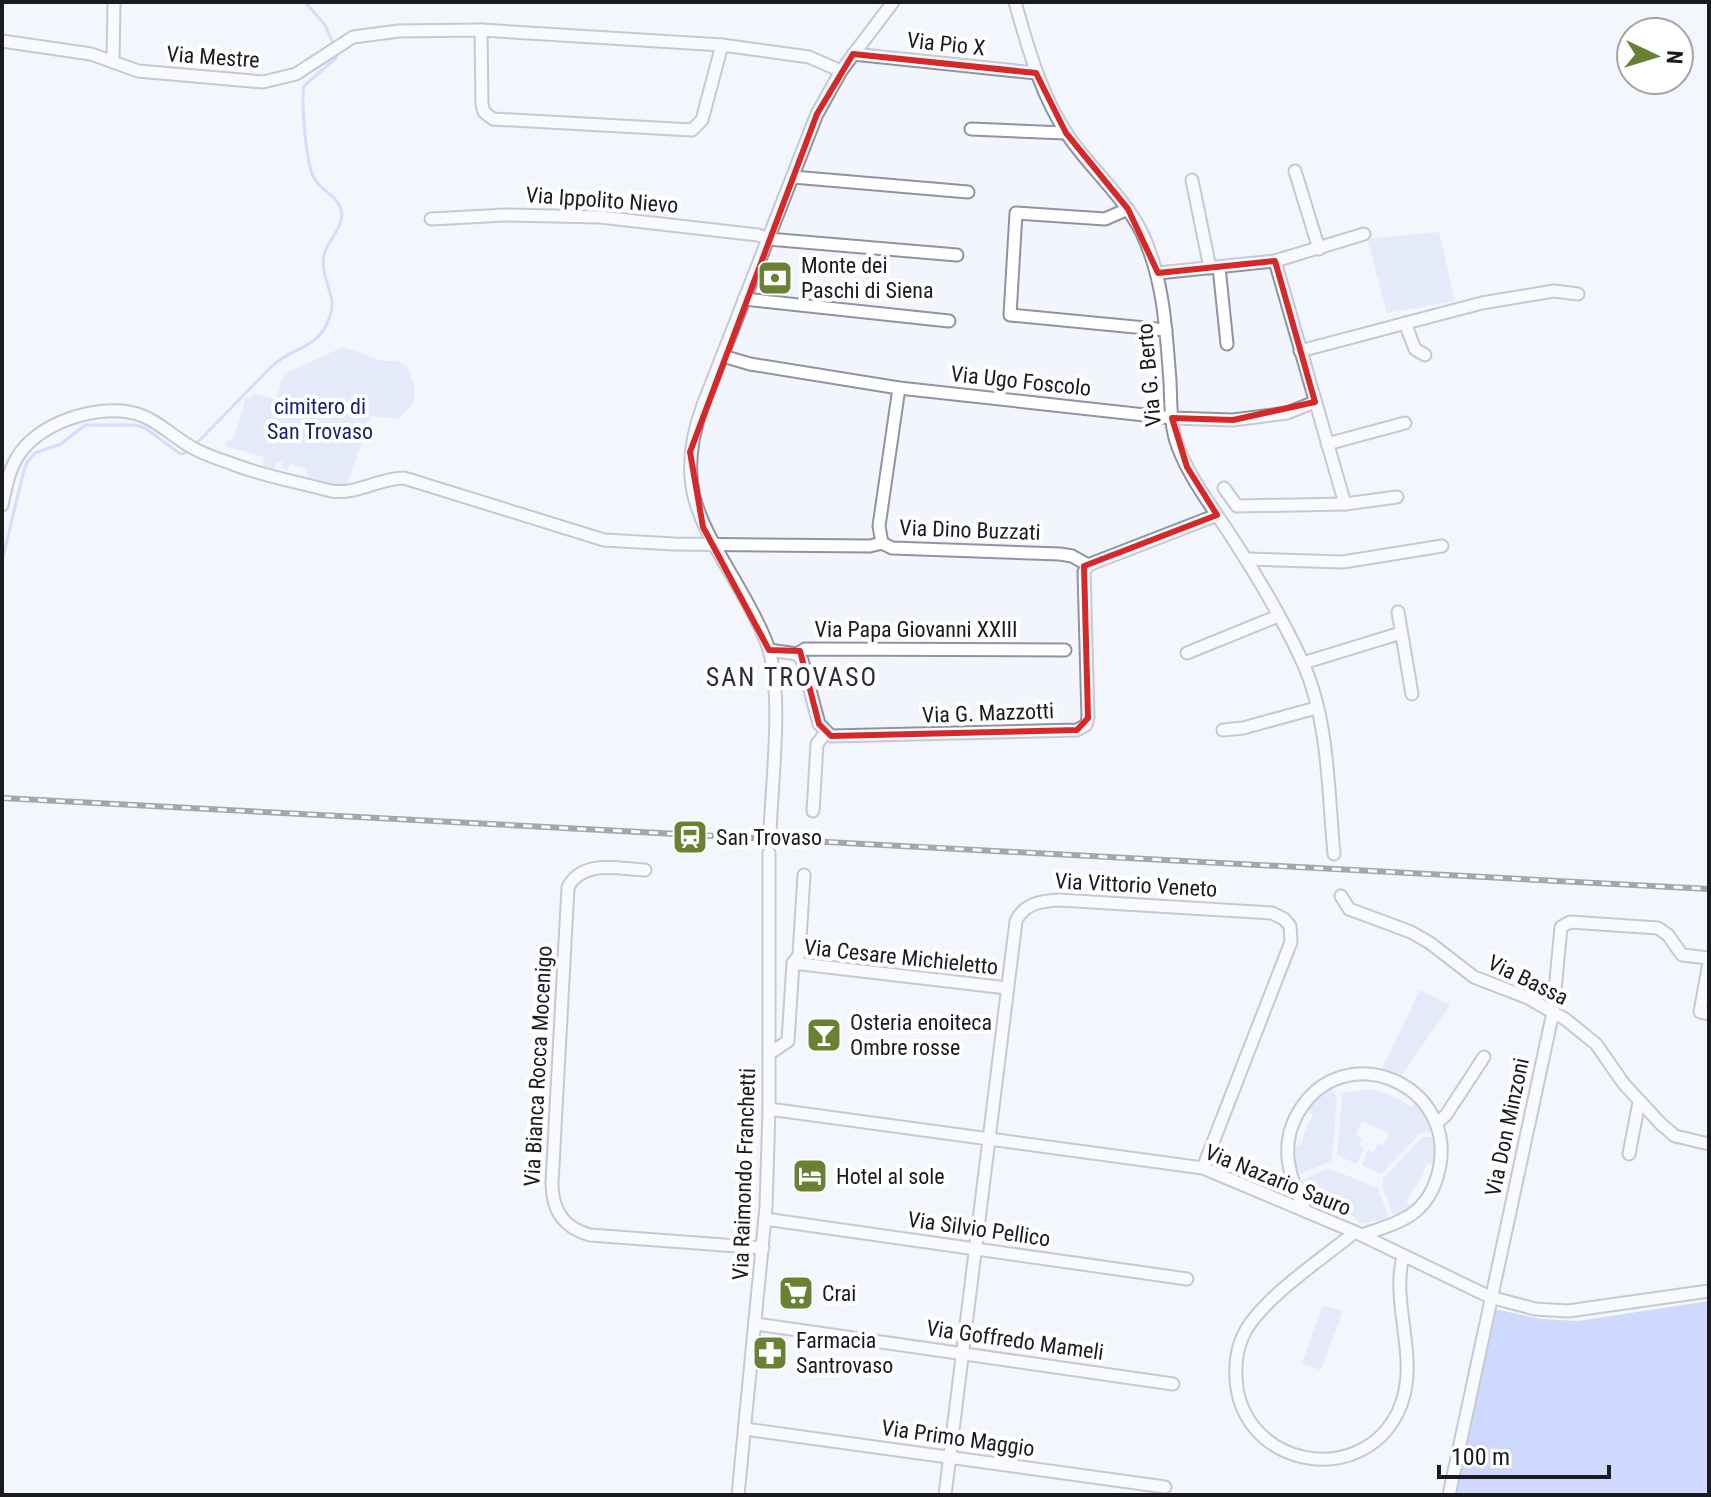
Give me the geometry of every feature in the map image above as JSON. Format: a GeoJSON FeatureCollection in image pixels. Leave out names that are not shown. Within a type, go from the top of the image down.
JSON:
{"type":"FeatureCollection","features":[{"type":"Feature","properties":{"kind":"street"},"geometry":{"type":"LineString","coordinates":[[113,62],[114,2]]}},
{"type":"Feature","properties":{"kind":"street"},"geometry":{"type":"LineString","coordinates":[[770,832],[775,698],[769,650],[743,595],[712,543],[693,499],[690,452],[697,423],[817,114],[841,71],[893,2]]}},
{"type":"Feature","properties":{"kind":"street","name":"Via G. Berto"},"geometry":{"type":"LineString","coordinates":[[1015,2],[1036,73],[1066,133],[1091,169],[1128,209],[1158,273],[1177,445],[1187,467],[1247,559],[1303,663],[1321,726],[1334,854]]}},
{"type":"Feature","properties":{"kind":"street"},"geometry":{"type":"LineString","coordinates":[[481,30],[482,105],[484,112],[493,119],[692,130],[702,120],[722,45]]}},
{"type":"Feature","properties":{"kind":"street","name":"Via Mestre"},"geometry":{"type":"LineString","coordinates":[[2,41],[74,50],[138,71],[274,81],[296,74],[339,44],[364,34],[399,31],[481,30],[722,45],[809,57],[841,71]]}},
{"type":"Feature","properties":{"kind":"street","name":"Via Pio X"},"geometry":{"type":"LineString","coordinates":[[853,54],[1036,73]]}},
{"type":"Feature","properties":{"kind":"street"},"geometry":{"type":"LineString","coordinates":[[971,129],[1066,133]]}},
{"type":"Feature","properties":{"kind":"street"},"geometry":{"type":"LineString","coordinates":[[1295,171],[1319,249]]}},
{"type":"Feature","properties":{"kind":"street"},"geometry":{"type":"LineString","coordinates":[[793,177],[968,192]]}},
{"type":"Feature","properties":{"kind":"street"},"geometry":{"type":"LineString","coordinates":[[1192,180],[1214,267],[1227,344]]}},
{"type":"Feature","properties":{"kind":"street"},"geometry":{"type":"LineString","coordinates":[[1128,209],[1105,219],[1016,213],[1010,315],[1166,330]]}},
{"type":"Feature","properties":{"kind":"street","name":"Via Ippolito Nievo"},"geometry":{"type":"LineString","coordinates":[[431,219],[505,215],[600,217],[743,233],[768,239]]}},
{"type":"Feature","properties":{"kind":"street"},"geometry":{"type":"LineString","coordinates":[[1158,273],[1275,261],[1364,234]]}},
{"type":"Feature","properties":{"kind":"street"},"geometry":{"type":"LineString","coordinates":[[768,239],[957,255]]}},
{"type":"Feature","properties":{"kind":"street"},"geometry":{"type":"LineString","coordinates":[[1275,261],[1345,504]]}},
{"type":"Feature","properties":{"kind":"street"},"geometry":{"type":"LineString","coordinates":[[1300,351],[1482,303],[1554,291],[1578,294]]}},
{"type":"Feature","properties":{"kind":"street"},"geometry":{"type":"LineString","coordinates":[[744,299],[949,321]]}},
{"type":"Feature","properties":{"kind":"street"},"geometry":{"type":"LineString","coordinates":[[1405,323],[1415,349],[1425,355]]}},
{"type":"Feature","properties":{"kind":"street","name":"Via Ugo Foscolo"},"geometry":{"type":"LineString","coordinates":[[723,356],[750,364],[899,388],[1172,418],[1233,420],[1287,413],[1315,402]]}},
{"type":"Feature","properties":{"kind":"street"},"geometry":{"type":"LineString","coordinates":[[882,543],[879,526],[899,388]]}},
{"type":"Feature","properties":{"kind":"street","name":"Via Dino Buzzati"},"geometry":{"type":"LineString","coordinates":[[2,505],[13,464],[22,449],[65,420],[82,414],[111,411],[140,415],[192,447],[234,465],[331,491],[345,492],[404,478],[604,540],[674,544],[870,546],[882,543],[892,548],[1060,554],[1072,556],[1088,565]]}},
{"type":"Feature","properties":{"kind":"street"},"geometry":{"type":"LineString","coordinates":[[1327,444],[1405,423]]}},
{"type":"Feature","properties":{"kind":"street"},"geometry":{"type":"LineString","coordinates":[[1224,488],[1237,506],[1345,504],[1397,497]]}},
{"type":"Feature","properties":{"kind":"street"},"geometry":{"type":"LineString","coordinates":[[1088,565],[1217,515]]}},
{"type":"Feature","properties":{"kind":"street"},"geometry":{"type":"LineString","coordinates":[[1247,559],[1343,562],[1442,546]]}},
{"type":"Feature","properties":{"kind":"street","name":"Via G. Mazzotti"},"geometry":{"type":"LineString","coordinates":[[826,732],[838,737],[1077,730],[1086,725],[1084,572],[1088,565]]}},
{"type":"Feature","properties":{"kind":"street"},"geometry":{"type":"LineString","coordinates":[[1398,612],[1412,694]]}},
{"type":"Feature","properties":{"kind":"street"},"geometry":{"type":"LineString","coordinates":[[1187,653],[1278,616]]}},
{"type":"Feature","properties":{"kind":"street"},"geometry":{"type":"LineString","coordinates":[[1303,663],[1401,633]]}},
{"type":"Feature","properties":{"kind":"street","name":"Via Papa Giovanni XXIII"},"geometry":{"type":"LineString","coordinates":[[769,650],[797,654],[805,649],[1065,650]]}},
{"type":"Feature","properties":{"kind":"street"},"geometry":{"type":"LineString","coordinates":[[797,654],[802,660],[819,724],[826,732],[817,744],[813,811]]}},
{"type":"Feature","properties":{"kind":"street"},"geometry":{"type":"LineString","coordinates":[[1223,730],[1243,728],[1316,708]]}},
{"type":"Feature","properties":{"kind":"street","name":"Via Raimondo Franchetti"},"geometry":{"type":"LineString","coordinates":[[738,1495],[765,1219],[769,1109],[769,853]]}},
{"type":"Feature","properties":{"kind":"street","name":"Via Bianca Rocca Mocenigo"},"geometry":{"type":"LineString","coordinates":[[645,870],[590,868],[573,877],[568,887],[552,1183],[556,1209],[564,1223],[575,1231],[590,1235],[763,1248]]}},
{"type":"Feature","properties":{"kind":"street"},"geometry":{"type":"LineString","coordinates":[[793,963],[799,955],[804,875]]}},
{"type":"Feature","properties":{"kind":"street","name":"Via Bassa"},"geometry":{"type":"LineString","coordinates":[[1341,896],[1349,909],[1411,932],[1474,977],[1528,998],[1553,1012],[1596,1044],[1639,1102],[1675,1136],[1709,1144]]}},
{"type":"Feature","properties":{"kind":"street","name":"Via Vittorio Veneto"},"geometry":{"type":"LineString","coordinates":[[945,1495],[964,1353],[973,1248],[1016,921],[1026,907],[1042,901],[1233,910],[1272,913],[1290,926],[1291,942],[1203,1168]]}},
{"type":"Feature","properties":{"kind":"street","name":"Via Don Minzoni"},"geometry":{"type":"LineString","coordinates":[[1449,1495],[1553,1012],[1559,931],[1564,923],[1658,928],[1668,935],[1682,955],[1709,960],[1700,1012],[1709,1014]]}},
{"type":"Feature","properties":{"kind":"street","name":"Via Cesare Michieletto"},"geometry":{"type":"LineString","coordinates":[[769,1054],[788,1041],[793,963],[1007,988]]}},
{"type":"Feature","properties":{"kind":"street"},"geometry":{"type":"LineString","coordinates":[[1437,1123],[1446,1115],[1484,1057]]}},
{"type":"Feature","properties":{"kind":"street"},"geometry":{"type":"LineString","coordinates":[[1306,1211],[1292,1181],[1287,1139],[1302,1106],[1319,1089],[1346,1076],[1374,1075],[1400,1082],[1421,1098],[1437,1123],[1442,1152],[1436,1181],[1424,1203],[1411,1215],[1358,1234],[1279,1293],[1254,1318],[1241,1341],[1236,1383],[1243,1409],[1262,1437],[1290,1455],[1325,1459],[1357,1452],[1375,1440],[1396,1415],[1407,1382],[1398,1276],[1403,1256]]}},
{"type":"Feature","properties":{"kind":"street"},"geometry":{"type":"LineString","coordinates":[[1629,1154],[1639,1102]]}},
{"type":"Feature","properties":{"kind":"street","name":"Via Nazario Sauro"},"geometry":{"type":"LineString","coordinates":[[769,1109],[1203,1168],[1358,1234],[1490,1297],[1535,1309],[1568,1311],[1709,1291]]}},
{"type":"Feature","properties":{"kind":"street","name":"Via Silvio Pellico"},"geometry":{"type":"LineString","coordinates":[[765,1219],[1187,1279]]}},
{"type":"Feature","properties":{"kind":"street","name":"Via Goffredo Mameli"},"geometry":{"type":"LineString","coordinates":[[756,1324],[1173,1384]]}},
{"type":"Feature","properties":{"kind":"street","name":"Via Primo Maggio"},"geometry":{"type":"LineString","coordinates":[[745,1429],[1165,1487]]}},
{"type":"Feature","properties":{"kind":"highlighted area"},"geometry":{"type":"Polygon","coordinates":[[[853,54],[1036,73],[1066,133],[1128,209],[1158,273],[1275,261],[1315,402],[1233,420],[1172,418],[1187,467],[1217,515],[1084,566],[1088,718],[1077,730],[831,736],[819,724],[800,651],[769,650],[703,527],[690,452],[817,114],[853,54]]]}},
{"type":"Feature","properties":{"kind":"green space"},"geometry":{"type":"Polygon","coordinates":[[[1439,232],[1455,301],[1387,313],[1367,239],[1439,232]]]}},
{"type":"Feature","properties":{"kind":"green space","name":"cimitero di San Trovaso"},"geometry":{"type":"Polygon","coordinates":[[[343,347],[383,361],[398,361],[408,368],[415,389],[413,404],[398,419],[371,416],[346,489],[306,476],[307,469],[290,464],[288,470],[281,468],[283,463],[277,461],[274,469],[263,465],[264,457],[225,446],[227,439],[233,440],[246,397],[251,398],[252,393],[276,399],[284,374],[343,347]]]}},
{"type":"Feature","properties":{"kind":"green space"},"geometry":{"type":"Polygon","coordinates":[[[1420,990],[1450,1005],[1402,1075],[1382,1069],[1420,990]]]}},
{"type":"Feature","properties":{"kind":"green space"},"geometry":{"type":"Polygon","coordinates":[[[1331,1087],[1337,1098],[1332,1158],[1297,1175],[1293,1145],[1301,1146],[1313,1115],[1307,1109],[1331,1087]]]}},
{"type":"Feature","properties":{"kind":"green space"},"geometry":{"type":"Polygon","coordinates":[[[1372,1089],[1393,1096],[1411,1107],[1416,1102],[1435,1132],[1421,1133],[1381,1174],[1362,1165],[1368,1150],[1374,1152],[1378,1144],[1384,1146],[1389,1133],[1362,1121],[1356,1135],[1362,1138],[1359,1146],[1364,1148],[1357,1164],[1337,1155],[1340,1093],[1372,1089]]]}},
{"type":"Feature","properties":{"kind":"green space"},"geometry":{"type":"Polygon","coordinates":[[[1422,1137],[1435,1137],[1435,1164],[1427,1163],[1406,1201],[1411,1206],[1394,1217],[1383,1188],[1383,1179],[1422,1137]]]}},
{"type":"Feature","properties":{"kind":"green space"},"geometry":{"type":"Polygon","coordinates":[[[1328,1168],[1378,1188],[1389,1219],[1360,1224],[1341,1209],[1316,1205],[1300,1181],[1328,1168]]]}},
{"type":"Feature","properties":{"kind":"green space"},"geometry":{"type":"Polygon","coordinates":[[[1323,1305],[1343,1311],[1321,1370],[1302,1363],[1323,1305]]]}},
{"type":"Feature","properties":{"kind":"shaded area"},"geometry":{"type":"Polygon","coordinates":[[[1709,1301],[1709,1495],[1455,1495],[1494,1309],[1541,1319],[1578,1321],[1709,1301]]]}},
{"type":"Feature","properties":{"kind":"waterway"},"geometry":{"type":"LineString","coordinates":[[305,2],[325,25],[334,45]]}},
{"type":"Feature","properties":{"kind":"waterway"},"geometry":{"type":"LineString","coordinates":[[195,445],[272,366],[320,335],[330,316],[332,302],[323,261],[342,216],[336,200],[317,182],[311,171],[303,94],[304,86],[336,58],[337,52]]}},
{"type":"Feature","properties":{"kind":"waterway"},"geometry":{"type":"LineString","coordinates":[[2,561],[23,474],[27,462],[35,453],[61,444],[85,425],[135,425],[145,428],[179,453],[189,450]]}},
{"type":"Feature","properties":{"kind":"railway"},"geometry":{"type":"LineString","coordinates":[[2,798],[1709,889]]}},
{"type":"Feature","properties":{"kind":"place","name":"Monte dei Paschi di Siena"},"geometry":{"type":"Point","coordinates":[775,278]}},
{"type":"Feature","properties":{"kind":"place","name":"San Trovaso"},"geometry":{"type":"Point","coordinates":[690,837]}},
{"type":"Feature","properties":{"kind":"place","name":"Osteria enoiteca Ombre rosse"},"geometry":{"type":"Point","coordinates":[824,1035]}},
{"type":"Feature","properties":{"kind":"place","name":"Hotel al sole"},"geometry":{"type":"Point","coordinates":[810,1176]}},
{"type":"Feature","properties":{"kind":"place","name":"Crai"},"geometry":{"type":"Point","coordinates":[796,1293]}},
{"type":"Feature","properties":{"kind":"place","name":"Farmacia Santrovaso"},"geometry":{"type":"Point","coordinates":[770,1353]}},
{"type":"Feature","properties":{"kind":"district","name":"SAN TROVASO"},"geometry":{"type":"Point","coordinates":[792,677]}}]}
